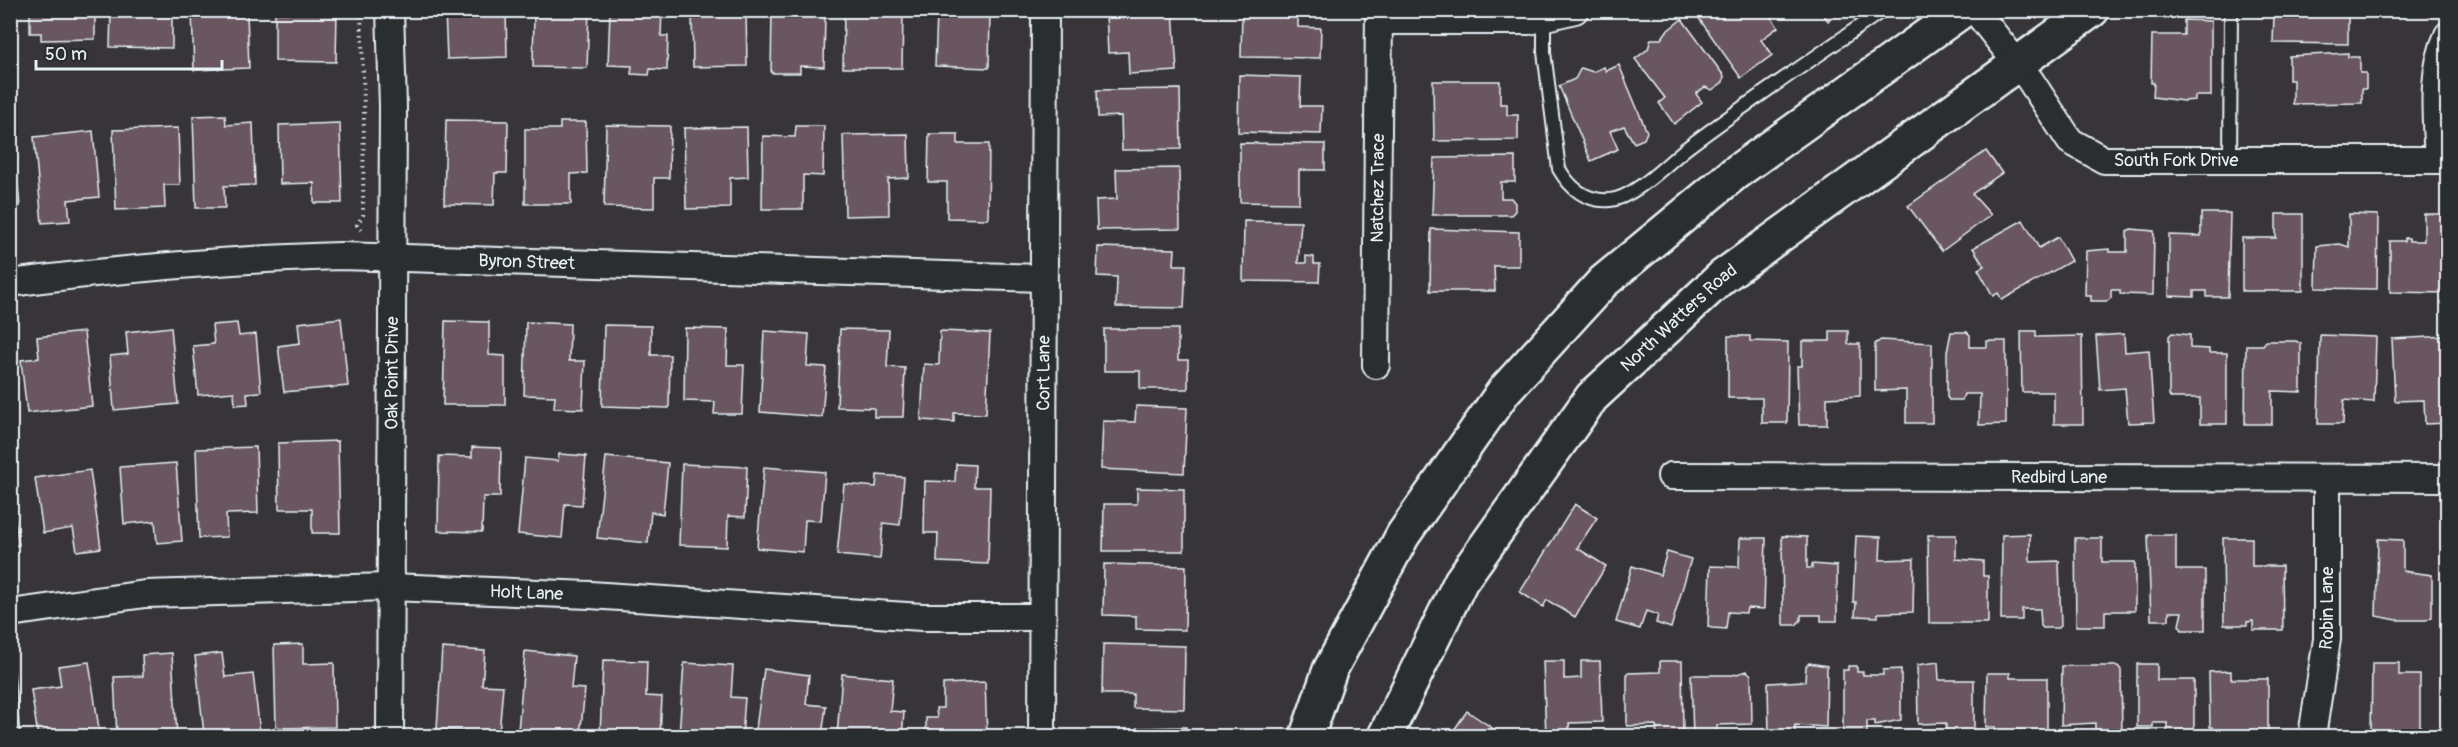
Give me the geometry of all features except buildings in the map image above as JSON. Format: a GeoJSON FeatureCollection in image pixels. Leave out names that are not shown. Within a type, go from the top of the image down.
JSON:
{"type":"FeatureCollection","features":[{"type":"Feature","properties":{"kind":"main road"},"geometry":{"type":"LineString","coordinates":[[1306,736],[1330,670],[1403,535],[1504,391],[1603,282],[1735,173],[1962,10]]}},
{"type":"Feature","properties":{"kind":"main road","name":"North Watters Road"},"geometry":{"type":"LineString","coordinates":[[1385,736],[1461,581],[1592,397],[1722,277],[2092,10]]}},
{"type":"Feature","properties":{"kind":"street","name":"Oak Point Drive"},"geometry":{"type":"LineString","coordinates":[[390,10],[392,246],[390,736]]}},
{"type":"Feature","properties":{"kind":"street","name":"Cort Lane"},"geometry":{"type":"LineString","coordinates":[[1042,736],[1045,10]]}},
{"type":"Feature","properties":{"kind":"street"},"geometry":{"type":"LineString","coordinates":[[1379,16],[1544,19],[1575,10]]}},
{"type":"Feature","properties":{"kind":"street","name":"South Fork Drive"},"geometry":{"type":"LineString","coordinates":[[1975,10],[2017,63],[2070,141],[2104,160],[2443,160]]}},
{"type":"Feature","properties":{"kind":"street","name":"Natchez Trace"},"geometry":{"type":"LineString","coordinates":[[1376,365],[1379,16]]}},
{"type":"Feature","properties":{"kind":"street"},"geometry":{"type":"LineString","coordinates":[[2443,160],[2435,82],[2440,52],[2448,35]]}},
{"type":"Feature","properties":{"kind":"street","name":"Byron Street"},"geometry":{"type":"LineString","coordinates":[[10,283],[132,267],[341,256],[392,246],[1043,278]]}},
{"type":"Feature","properties":{"kind":"street","name":"Redbird Lane"},"geometry":{"type":"LineString","coordinates":[[1671,476],[2448,478]]}},
{"type":"Feature","properties":{"kind":"street","name":"Robin Lane"},"geometry":{"type":"LineString","coordinates":[[2312,736],[2328,639],[2327,478]]}},
{"type":"Feature","properties":{"kind":"street","name":"Holt Lane"},"geometry":{"type":"LineString","coordinates":[[10,613],[145,594],[390,588],[590,595],[921,617],[1041,617]]}},
{"type":"Feature","properties":{"kind":"lane"},"geometry":{"type":"LineString","coordinates":[[1544,19],[1544,52],[1559,169],[1567,183],[1580,194],[1595,199],[1611,200],[1626,195],[1706,134],[1883,10]]}},
{"type":"Feature","properties":{"kind":"lane"},"geometry":{"type":"LineString","coordinates":[[2229,161],[2231,10]]}},
{"type":"Feature","properties":{"kind":"path"},"geometry":{"type":"LineString","coordinates":[[361,10],[364,108],[363,216],[357,225],[362,232],[392,246]]}}]}
